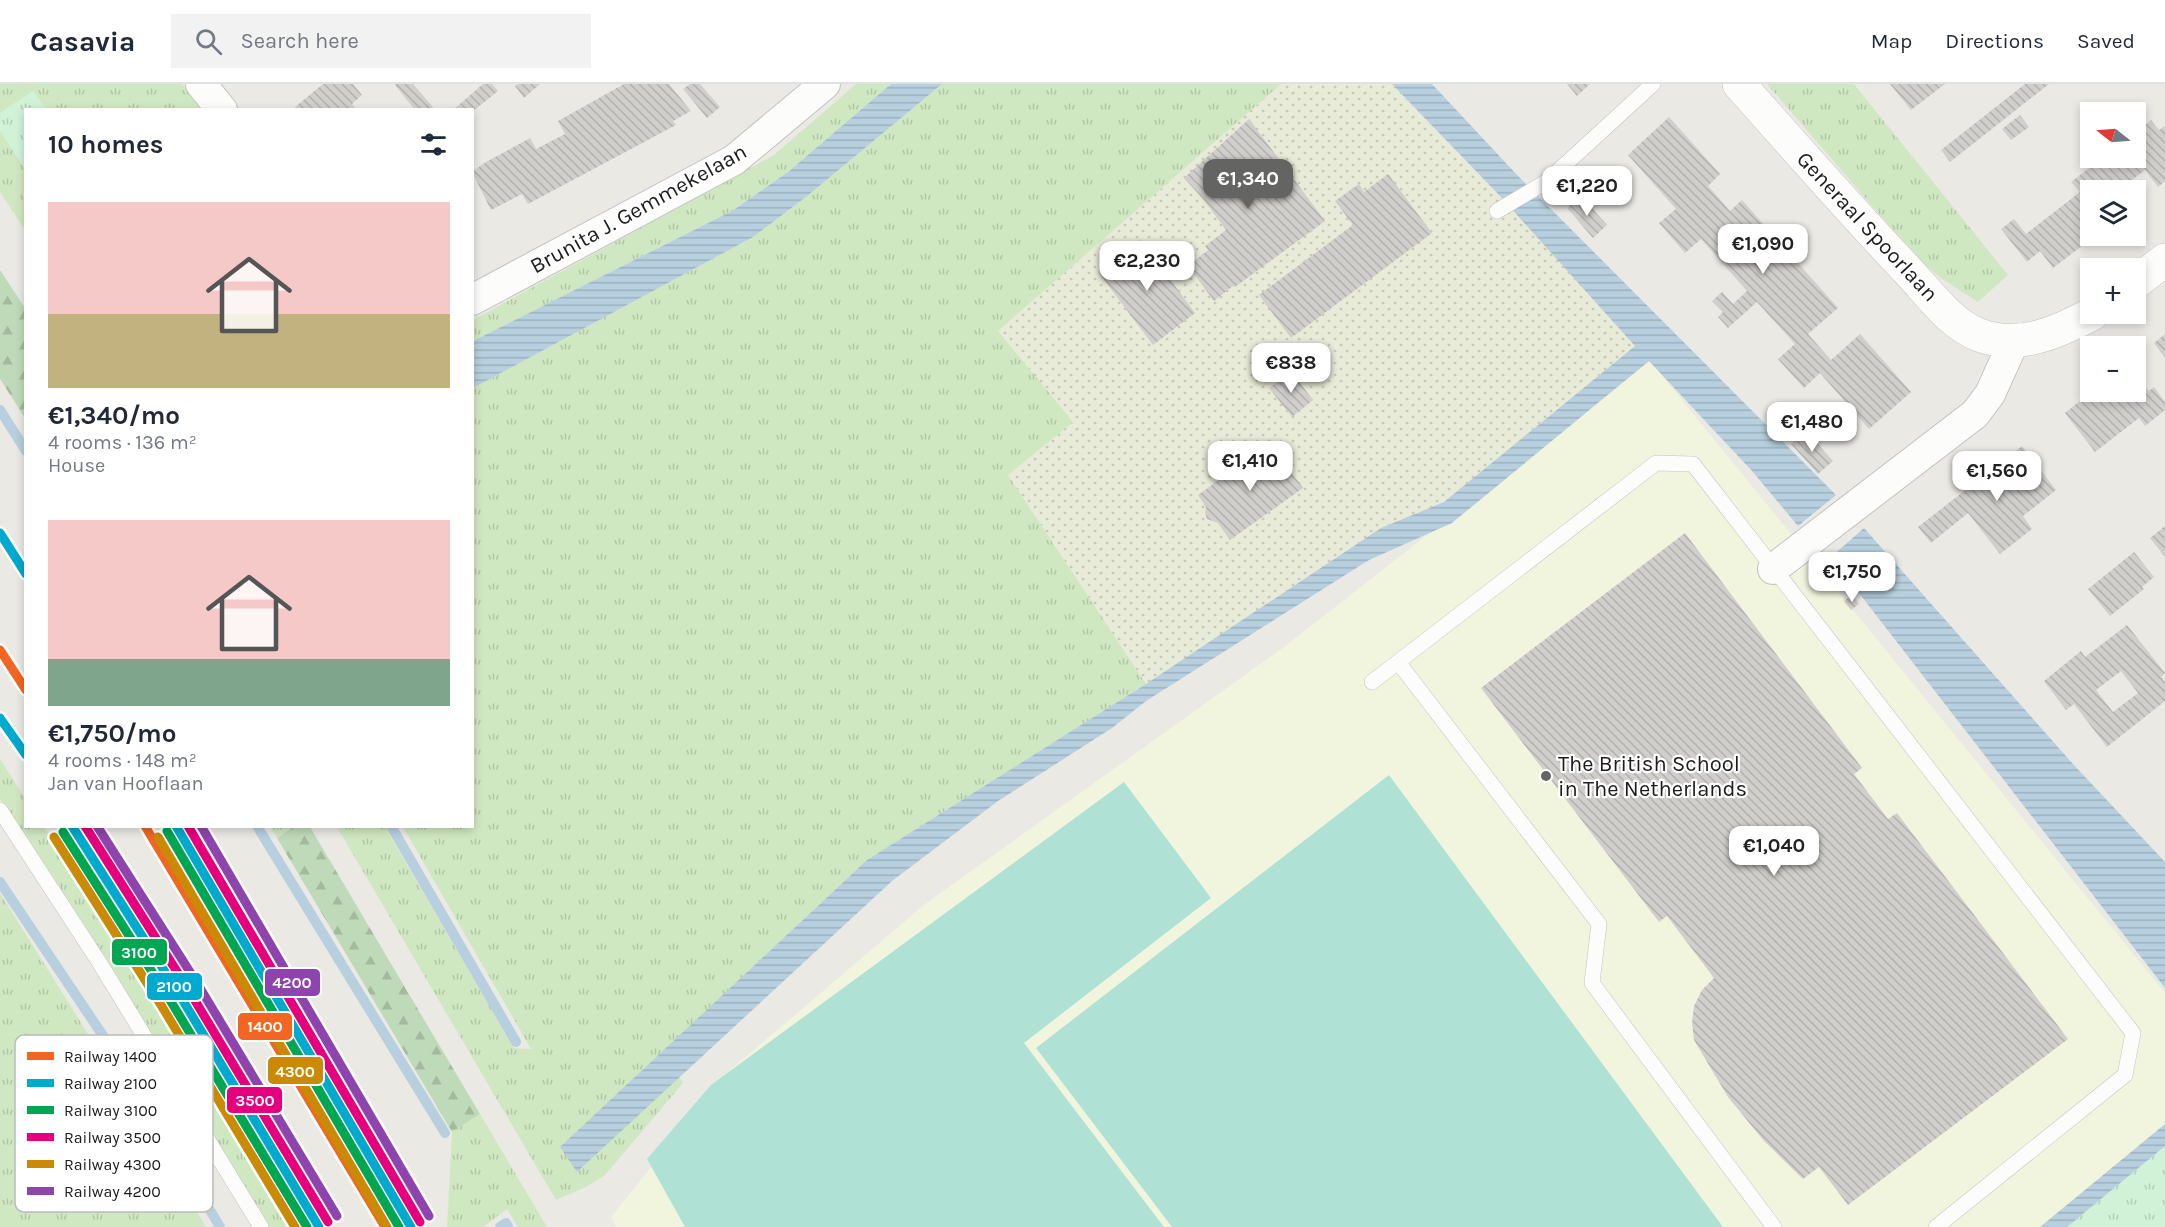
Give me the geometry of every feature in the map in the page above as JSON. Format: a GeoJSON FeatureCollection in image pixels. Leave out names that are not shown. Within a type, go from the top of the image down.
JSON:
{"type":"FeatureCollection","features":[{"type":"Feature","properties":{"kind":"street","name":"Brunita J. Gemmekelaan"},"geometry":{"type":"LineString","coordinates":[[474,299],[734,160],[825,84]]}},
{"type":"Feature","properties":{"kind":"street","name":"Generaal Spoorlaan"},"geometry":{"type":"LineString","coordinates":[[1738,84],[1864,225],[1957,323],[1979,335],[2014,341]]}},
{"type":"Feature","properties":{"kind":"street"},"geometry":{"type":"LineString","coordinates":[[2146,274],[2165,260]]}},
{"type":"Feature","properties":{"kind":"street"},"geometry":{"type":"LineString","coordinates":[[1773,569],[1975,414],[1990,394],[2014,341],[2060,330],[2080,320]]}},
{"type":"Feature","properties":{"kind":"lane"},"geometry":{"type":"LineString","coordinates":[[1497,211],[1546,182],[1653,84]]}},
{"type":"Feature","properties":{"kind":"lane"},"geometry":{"type":"LineString","coordinates":[[1372,682],[1656,463],[1693,464],[2133,1033],[2125,1075],[1936,1227]]}},
{"type":"Feature","properties":{"kind":"lane"},"geometry":{"type":"LineString","coordinates":[[1398,662],[1599,924],[1592,983],[1774,1227]]}},
{"type":"Feature","properties":{"kind":"lane"},"geometry":{"type":"LineString","coordinates":[[0,810],[144,1035]]}},
{"type":"Feature","properties":{"kind":"lane"},"geometry":{"type":"LineString","coordinates":[[213,1148],[261,1227]]}},
{"type":"Feature","properties":{"kind":"shaded area"},"geometry":{"type":"Polygon","coordinates":[[[1281,84],[1392,84],[1500,196],[1636,345],[1444,502],[1381,528],[1146,684],[1008,475],[998,331],[1281,84]]]}},
{"type":"Feature","properties":{"kind":"shaded area","name":"The British School in The Netherlands"},"geometry":{"type":"Polygon","coordinates":[[[1650,361],[2165,993],[2165,1146],[2067,1227],[616,1227],[611,1217],[728,1072],[924,905],[1284,647],[1650,361]]]}},
{"type":"Feature","properties":{"kind":"shaded area"},"geometry":{"type":"Polygon","coordinates":[[[1389,775],[1723,1227],[1172,1227],[1036,1048],[1389,775]]]}},
{"type":"Feature","properties":{"kind":"shaded area"},"geometry":{"type":"Polygon","coordinates":[[[1124,782],[1211,898],[1024,1043],[1164,1227],[685,1227],[647,1159],[711,1085],[1124,782]]]}},
{"type":"Feature","properties":{"kind":"green space"},"geometry":{"type":"Polygon","coordinates":[[[0,84],[182,84],[203,108],[24,108],[24,228],[0,192],[0,84]]]}},
{"type":"Feature","properties":{"kind":"green space"},"geometry":{"type":"Polygon","coordinates":[[[856,84],[891,84],[788,172],[732,211],[474,340],[474,319],[774,155],[856,84]]]}},
{"type":"Feature","properties":{"kind":"green space"},"geometry":{"type":"Polygon","coordinates":[[[942,84],[1281,84],[998,331],[1073,422],[1008,475],[1146,684],[867,860],[561,1147],[577,1172],[679,1076],[683,1083],[605,1175],[586,1187],[556,1200],[338,828],[386,828],[514,1048],[531,1049],[404,828],[474,828],[474,387],[753,237],[806,197],[942,84]]]}},
{"type":"Feature","properties":{"kind":"green space"},"geometry":{"type":"Polygon","coordinates":[[[1767,84],[1854,84],[2008,275],[1978,302],[1942,279],[1917,258],[1767,84]]]}},
{"type":"Feature","properties":{"kind":"green space"},"geometry":{"type":"Polygon","coordinates":[[[33,91],[45,108],[24,108],[24,167],[0,131],[0,113],[33,91]]]}},
{"type":"Feature","properties":{"kind":"green space"},"geometry":{"type":"Polygon","coordinates":[[[0,270],[24,306],[24,416],[0,379],[0,270]]]}},
{"type":"Feature","properties":{"kind":"green space"},"geometry":{"type":"Polygon","coordinates":[[[0,759],[24,796],[24,828],[45,828],[109,925],[177,1035],[152,1035],[112,969],[0,799],[0,759]]]}},
{"type":"Feature","properties":{"kind":"green space"},"geometry":{"type":"Polygon","coordinates":[[[271,828],[292,828],[277,838],[271,828]]]}},
{"type":"Feature","properties":{"kind":"green space"},"geometry":{"type":"Polygon","coordinates":[[[292,828],[311,828],[480,1114],[452,1132],[277,838],[292,828]]]}},
{"type":"Feature","properties":{"kind":"green space"},"geometry":{"type":"Polygon","coordinates":[[[0,893],[89,1035],[15,1035],[15,1212],[197,1212],[206,1227],[0,1227],[0,893]]]}},
{"type":"Feature","properties":{"kind":"green space"},"geometry":{"type":"Polygon","coordinates":[[[213,1094],[295,1227],[268,1227],[213,1136],[213,1094]]]}},
{"type":"Feature","properties":{"kind":"green space"},"geometry":{"type":"Polygon","coordinates":[[[480,1114],[547,1227],[518,1227],[507,1209],[483,1227],[447,1227],[452,1132],[480,1114]]]}},
{"type":"Feature","properties":{"kind":"green space"},"geometry":{"type":"Polygon","coordinates":[[[2165,1146],[2165,1227],[2067,1227],[2165,1146]]]}},
{"type":"Feature","properties":{"kind":"water"},"geometry":{"type":"Polygon","coordinates":[[[891,84],[942,84],[806,197],[753,237],[474,387],[474,340],[732,211],[788,172],[891,84]]]}},
{"type":"Feature","properties":{"kind":"water"},"geometry":{"type":"Polygon","coordinates":[[[1392,84],[1432,84],[1518,176],[1836,495],[1798,526],[1753,472],[1649,361],[1452,523],[1369,560],[1146,701],[1112,728],[998,801],[892,881],[577,1172],[560,1147],[867,860],[1146,684],[1381,528],[1444,502],[1635,346],[1500,196],[1392,84]]]}},
{"type":"Feature","properties":{"kind":"water"},"geometry":{"type":"Polygon","coordinates":[[[1864,528],[2072,763],[2165,862],[2165,988],[1831,557],[1864,528]]]}},
{"type":"Feature","properties":{"kind":"water"},"geometry":{"type":"Polygon","coordinates":[[[2165,1124],[2165,1146],[2067,1227],[2040,1227],[2165,1124]]]}},
{"type":"Feature","properties":{"kind":"building"},"geometry":{"type":"Polygon","coordinates":[[[323,84],[353,84],[362,95],[352,104],[355,108],[295,107],[323,84]]]}},
{"type":"Feature","properties":{"kind":"building"},"geometry":{"type":"Polygon","coordinates":[[[413,84],[433,107],[413,108],[395,85],[413,84]]]}},
{"type":"Feature","properties":{"kind":"building"},"geometry":{"type":"Polygon","coordinates":[[[483,84],[492,84],[498,91],[474,110],[474,108],[455,108],[483,84]]]}},
{"type":"Feature","properties":{"kind":"building"},"geometry":{"type":"Polygon","coordinates":[[[517,84],[540,84],[524,98],[515,86],[517,84]]]}},
{"type":"Feature","properties":{"kind":"building"},"geometry":{"type":"Polygon","coordinates":[[[624,84],[669,84],[691,111],[673,121],[676,125],[528,204],[522,194],[491,210],[474,176],[474,171],[530,138],[536,149],[565,134],[558,121],[624,84]]]}},
{"type":"Feature","properties":{"kind":"building"},"geometry":{"type":"Polygon","coordinates":[[[690,84],[700,84],[720,107],[707,118],[683,89],[690,84]]]}},
{"type":"Feature","properties":{"kind":"building"},"geometry":{"type":"Polygon","coordinates":[[[1567,84],[1590,84],[1577,96],[1567,84]]]}},
{"type":"Feature","properties":{"kind":"building"},"geometry":{"type":"Polygon","coordinates":[[[1890,84],[1945,84],[1911,110],[1890,84]]]}},
{"type":"Feature","properties":{"kind":"building"},"geometry":{"type":"Polygon","coordinates":[[[2025,84],[2049,84],[1950,162],[1941,150],[2025,84]]]}},
{"type":"Feature","properties":{"kind":"building"},"geometry":{"type":"Polygon","coordinates":[[[2020,115],[2029,127],[2011,140],[2002,129],[2020,115]]]}},
{"type":"Feature","properties":{"kind":"building"},"geometry":{"type":"Polygon","coordinates":[[[1669,117],[1720,174],[1708,186],[1730,211],[1742,200],[1838,308],[1808,334],[1831,360],[1860,334],[1911,392],[1869,429],[1820,373],[1804,388],[1792,375],[1778,359],[1795,344],[1757,302],[1728,328],[1718,317],[1723,312],[1712,301],[1722,292],[1733,304],[1747,291],[1701,239],[1685,253],[1659,223],[1676,209],[1628,155],[1669,117]]]}},
{"type":"Feature","properties":{"kind":"building"},"geometry":{"type":"Polygon","coordinates":[[[1249,119],[1325,221],[1214,301],[1188,266],[1208,250],[1205,246],[1226,230],[1184,178],[1249,119]]]}},
{"type":"Feature","properties":{"kind":"building"},"geometry":{"type":"Polygon","coordinates":[[[2151,120],[2159,130],[2165,126],[2165,181],[2158,187],[2145,170],[2132,180],[2080,180],[2080,192],[2071,182],[2089,168],[2146,168],[2146,124],[2151,120]]]}},
{"type":"Feature","properties":{"kind":"building"},"geometry":{"type":"Polygon","coordinates":[[[1388,174],[1432,233],[1291,338],[1259,295],[1353,225],[1335,201],[1359,184],[1364,192],[1388,174]]]}},
{"type":"Feature","properties":{"kind":"building"},"geometry":{"type":"Polygon","coordinates":[[[2080,192],[2080,246],[2082,246],[2053,268],[2040,251],[2027,262],[2001,229],[2014,219],[2026,234],[2080,192]]]}},
{"type":"Feature","properties":{"kind":"building"},"geometry":{"type":"Polygon","coordinates":[[[1581,196],[1607,225],[1593,238],[1567,208],[1581,196]]]}},
{"type":"Feature","properties":{"kind":"building"},"geometry":{"type":"Polygon","coordinates":[[[1141,240],[1195,313],[1153,345],[1098,272],[1141,240]]]}},
{"type":"Feature","properties":{"kind":"building"},"geometry":{"type":"Polygon","coordinates":[[[2165,334],[2165,358],[2154,343],[2165,334]]]}},
{"type":"Feature","properties":{"kind":"building"},"geometry":{"type":"Polygon","coordinates":[[[1291,371],[1313,400],[1292,417],[1269,388],[1291,371]]]}},
{"type":"Feature","properties":{"kind":"building"},"geometry":{"type":"Polygon","coordinates":[[[2146,387],[2149,391],[2154,387],[2165,402],[2165,410],[2145,426],[2139,418],[2095,452],[2065,413],[2080,401],[2146,402],[2146,387]]]}},
{"type":"Feature","properties":{"kind":"building"},"geometry":{"type":"Polygon","coordinates":[[[1806,431],[1833,461],[1818,474],[1791,444],[1806,431]]]}},
{"type":"Feature","properties":{"kind":"building"},"geometry":{"type":"Polygon","coordinates":[[[1270,443],[1303,488],[1230,540],[1218,523],[1207,519],[1206,507],[1198,495],[1270,443]]]}},
{"type":"Feature","properties":{"kind":"building"},"geometry":{"type":"Polygon","coordinates":[[[2022,446],[2056,490],[2023,516],[2032,529],[2000,554],[1968,513],[1931,543],[1918,527],[2022,446]]]}},
{"type":"Feature","properties":{"kind":"building"},"geometry":{"type":"Polygon","coordinates":[[[2165,526],[2165,557],[2150,538],[2165,526]]]}},
{"type":"Feature","properties":{"kind":"building"},"geometry":{"type":"Polygon","coordinates":[[[1685,533],[1862,768],[1854,774],[1888,819],[1897,813],[2068,1039],[1848,1205],[1819,1167],[1803,1179],[1764,1141],[1728,1097],[1694,1040],[1692,1023],[1694,1006],[1702,990],[1714,978],[1667,916],[1659,922],[1481,688],[1685,533]]]}},
{"type":"Feature","properties":{"kind":"building"},"geometry":{"type":"Polygon","coordinates":[[[2134,552],[2154,577],[2142,587],[2144,589],[2110,616],[2088,589],[2134,552]]]}},
{"type":"Feature","properties":{"kind":"building"},"geometry":{"type":"Polygon","coordinates":[[[1852,595],[1859,604],[1851,610],[1844,601],[1852,595]]]}},
{"type":"Feature","properties":{"kind":"building"},"geometry":{"type":"Polygon","coordinates":[[[2127,625],[2165,673],[2161,677],[2165,682],[2165,701],[2107,747],[2074,704],[2066,710],[2044,681],[2081,651],[2085,657],[2127,625]],[[2121,671],[2096,690],[2113,712],[2138,693],[2121,671]]]}},
{"type":"Feature","properties":{"kind":"waterway"},"geometry":{"type":"LineString","coordinates":[[0,410],[24,448]]}},
{"type":"Feature","properties":{"kind":"waterway"},"geometry":{"type":"LineString","coordinates":[[258,828],[445,1133]]}},
{"type":"Feature","properties":{"kind":"waterway"},"geometry":{"type":"LineString","coordinates":[[392,828],[516,1042]]}},
{"type":"Feature","properties":{"kind":"waterway"},"geometry":{"type":"LineString","coordinates":[[0,882],[103,1035]]}},
{"type":"Feature","properties":{"kind":"waterway"},"geometry":{"type":"LineString","coordinates":[[211,1212],[220,1227]]}},
{"type":"Feature","properties":{"kind":"waterway"},"geometry":{"type":"LineString","coordinates":[[500,1227],[506,1223],[508,1227]]}},
{"type":"Feature","properties":{"kind":"rail line","name":"2100"},"geometry":{"type":"LineString","coordinates":[[0,533],[24,571]]}},
{"type":"Feature","properties":{"kind":"rail line","name":"1400"},"geometry":{"type":"LineString","coordinates":[[0,650],[24,687]]}},
{"type":"Feature","properties":{"kind":"rail line","name":"2100"},"geometry":{"type":"LineString","coordinates":[[0,718],[24,752]]}},
{"type":"Feature","properties":{"kind":"rail line","name":"2100"},"geometry":{"type":"LineString","coordinates":[[73,828],[204,1035]]}},
{"type":"Feature","properties":{"kind":"rail line","name":"3500"},"geometry":{"type":"LineString","coordinates":[[86,828],[188,989],[328,1222]]}},
{"type":"Feature","properties":{"kind":"rail line","name":"4200"},"geometry":{"type":"LineString","coordinates":[[98,828],[197,983],[337,1216]]}},
{"type":"Feature","properties":{"kind":"rail line","name":"1400"},"geometry":{"type":"LineString","coordinates":[[146,828],[385,1227]]}},
{"type":"Feature","properties":{"kind":"rail line","name":"2100"},"geometry":{"type":"LineString","coordinates":[[177,828],[411,1227]]}},
{"type":"Feature","properties":{"kind":"rail line","name":"3500"},"geometry":{"type":"LineString","coordinates":[[189,828],[420,1222]]}},
{"type":"Feature","properties":{"kind":"rail line","name":"4200"},"geometry":{"type":"LineString","coordinates":[[202,828],[429,1216]]}},
{"type":"Feature","properties":{"kind":"rail line","name":"3100"},"geometry":{"type":"LineString","coordinates":[[167,831],[399,1227]]}},
{"type":"Feature","properties":{"kind":"rail line","name":"3100"},"geometry":{"type":"LineString","coordinates":[[63,832],[191,1035]]}},
{"type":"Feature","properties":{"kind":"rail line","name":"4300"},"geometry":{"type":"LineString","coordinates":[[54,837],[179,1035]]}},
{"type":"Feature","properties":{"kind":"rail line","name":"4300"},"geometry":{"type":"LineString","coordinates":[[158,837],[387,1227]]}},
{"type":"Feature","properties":{"kind":"rail line","name":"2100"},"geometry":{"type":"LineString","coordinates":[[213,1051],[319,1227]]}},
{"type":"Feature","properties":{"kind":"rail line","name":"3100"},"geometry":{"type":"LineString","coordinates":[[213,1071],[307,1227]]}},
{"type":"Feature","properties":{"kind":"rail line","name":"4300"},"geometry":{"type":"LineString","coordinates":[[213,1091],[295,1227]]}},
{"type":"Feature","properties":{"kind":"place","name":"The British School in The Netherlands"},"geometry":{"type":"Point","coordinates":[1546,776]}}]}
